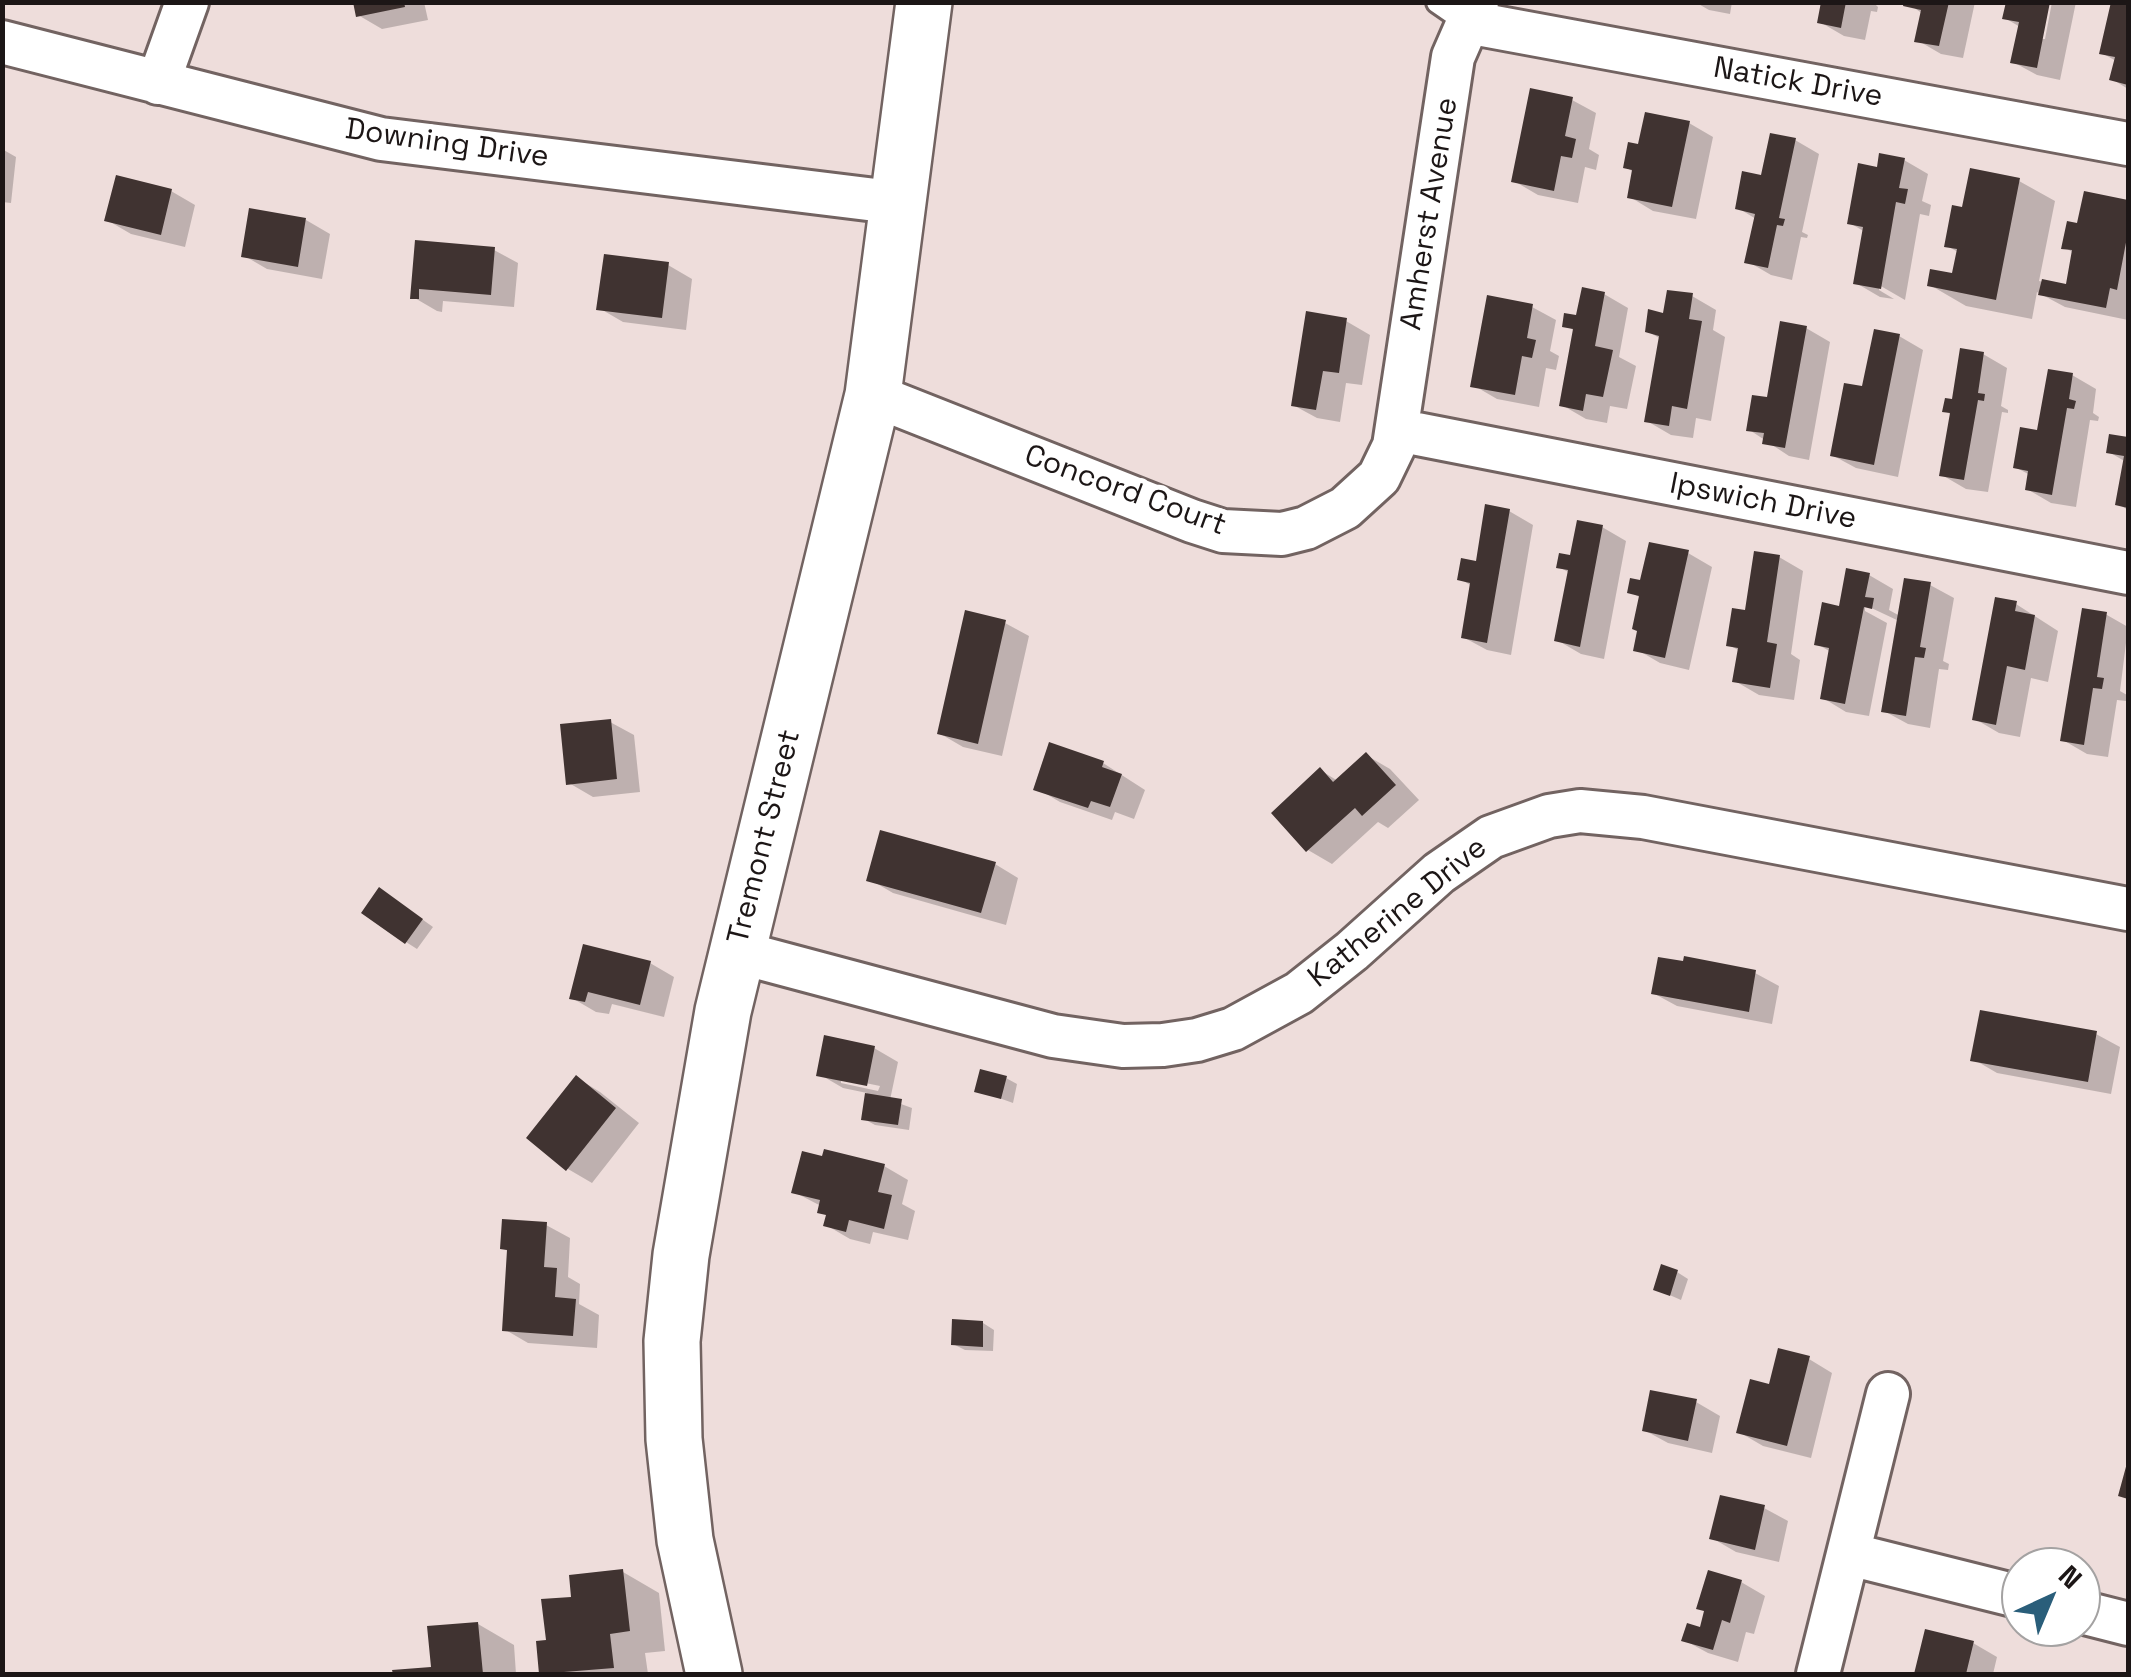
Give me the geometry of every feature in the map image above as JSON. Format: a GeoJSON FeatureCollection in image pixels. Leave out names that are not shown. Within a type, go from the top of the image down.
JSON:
{"type":"FeatureCollection","features":[{"type":"Feature","properties":{"kind":"main road","name":"Tremont Street"},"geometry":{"type":"LineString","coordinates":[[714,1674],[685,1540],[674,1440],[672,1342],[681,1255],[698,1145],[738,952],[874,394],[924,2]]}},
{"type":"Feature","properties":{"kind":"street"},"geometry":{"type":"LineString","coordinates":[[158,84],[187,2]]}},
{"type":"Feature","properties":{"kind":"street","name":"Natick Drive"},"geometry":{"type":"LineString","coordinates":[[1460,9],[2128,144]]}},
{"type":"Feature","properties":{"kind":"street","name":"Amherst Avenue"},"geometry":{"type":"LineString","coordinates":[[1398,430],[1460,9]]}},
{"type":"Feature","properties":{"kind":"street","name":"Downing Drive"},"geometry":{"type":"LineString","coordinates":[[2,42],[380,139],[900,203]]}},
{"type":"Feature","properties":{"kind":"street","name":"Concord Court"},"geometry":{"type":"LineString","coordinates":[[874,394],[1192,521],[1254,535],[1306,528],[1345,508],[1379,477],[1398,430]]}},
{"type":"Feature","properties":{"kind":"street","name":"Ipswich Drive"},"geometry":{"type":"LineString","coordinates":[[1398,430],[2128,573]]}},
{"type":"Feature","properties":{"kind":"street","name":"Katherine Drive"},"geometry":{"type":"LineString","coordinates":[[738,952],[1053,1036],[1123,1046],[1197,1040],[1233,1029],[1299,994],[1439,873],[1491,836],[1549,816],[1580,811],[1643,817],[2128,908]]}},
{"type":"Feature","properties":{"kind":"street"},"geometry":{"type":"LineString","coordinates":[[1818,1674],[1888,1394]]}},
{"type":"Feature","properties":{"kind":"street"},"geometry":{"type":"LineString","coordinates":[[1849,1554],[2001,1592]]}},
{"type":"Feature","properties":{"kind":"street"},"geometry":{"type":"LineString","coordinates":[[2101,1617],[2128,1624]]}},
{"type":"Feature","properties":{"kind":"building"},"geometry":{"type":"Polygon","coordinates":[[[353,2],[404,2],[405,7],[356,17],[353,2]]]}},
{"type":"Feature","properties":{"kind":"building"},"geometry":{"type":"Polygon","coordinates":[[[1821,2],[1846,2],[1841,28],[1817,23],[1821,2]]]}},
{"type":"Feature","properties":{"kind":"building"},"geometry":{"type":"Polygon","coordinates":[[[1904,2],[1949,2],[1939,46],[1914,42],[1921,10],[1903,6],[1904,2]]]}},
{"type":"Feature","properties":{"kind":"building"},"geometry":{"type":"Polygon","coordinates":[[[2006,2],[2050,2],[2037,68],[2010,63],[2019,22],[2002,19],[2006,2]]]}},
{"type":"Feature","properties":{"kind":"building"},"geometry":{"type":"Polygon","coordinates":[[[2111,2],[2128,2],[2128,85],[2109,80],[2115,57],[2099,54],[2111,2]]]}},
{"type":"Feature","properties":{"kind":"building"},"geometry":{"type":"Polygon","coordinates":[[[1530,88],[1573,97],[1565,136],[1576,139],[1572,158],[1561,156],[1554,191],[1511,182],[1530,88]]]}},
{"type":"Feature","properties":{"kind":"building"},"geometry":{"type":"Polygon","coordinates":[[[1645,112],[1690,121],[1672,207],[1627,198],[1632,170],[1623,168],[1628,142],[1638,144],[1645,112]]]}},
{"type":"Feature","properties":{"kind":"building"},"geometry":{"type":"Polygon","coordinates":[[[1770,133],[1796,138],[1779,218],[1785,219],[1783,226],[1777,225],[1768,268],[1744,263],[1755,214],[1735,209],[1742,171],[1761,175],[1770,133]]]}},
{"type":"Feature","properties":{"kind":"building"},"geometry":{"type":"Polygon","coordinates":[[[1879,153],[1905,158],[1899,188],[1908,189],[1905,204],[1896,202],[1881,289],[1853,284],[1863,227],[1847,224],[1858,163],[1877,167],[1879,153]]]}},
{"type":"Feature","properties":{"kind":"building"},"geometry":{"type":"Polygon","coordinates":[[[1970,168],[2020,178],[1996,300],[1927,286],[1930,269],[1952,273],[1957,249],[1944,247],[1952,205],[1962,207],[1970,168]]]}},
{"type":"Feature","properties":{"kind":"building"},"geometry":{"type":"Polygon","coordinates":[[[116,175],[172,189],[161,235],[104,221],[116,175]]]}},
{"type":"Feature","properties":{"kind":"building"},"geometry":{"type":"Polygon","coordinates":[[[2084,191],[2128,200],[2128,232],[2117,290],[2110,288],[2106,308],[2038,295],[2042,279],[2066,284],[2072,250],[2061,249],[2067,221],[2077,223],[2084,191]]]}},
{"type":"Feature","properties":{"kind":"building"},"geometry":{"type":"Polygon","coordinates":[[[249,208],[306,218],[298,267],[241,257],[249,208]]]}},
{"type":"Feature","properties":{"kind":"building"},"geometry":{"type":"Polygon","coordinates":[[[415,240],[495,247],[491,295],[419,289],[419,299],[410,299],[415,240]]]}},
{"type":"Feature","properties":{"kind":"building"},"geometry":{"type":"Polygon","coordinates":[[[604,254],[669,262],[662,318],[596,310],[604,254]]]}},
{"type":"Feature","properties":{"kind":"building"},"geometry":{"type":"Polygon","coordinates":[[[1582,287],[1605,292],[1595,346],[1613,350],[1603,397],[1586,394],[1583,411],[1559,406],[1573,329],[1562,327],[1564,313],[1576,315],[1582,287]]]}},
{"type":"Feature","properties":{"kind":"building"},"geometry":{"type":"Polygon","coordinates":[[[1667,290],[1693,293],[1689,319],[1702,321],[1687,409],[1672,406],[1669,426],[1644,422],[1659,336],[1645,332],[1648,309],[1663,313],[1667,290]]]}},
{"type":"Feature","properties":{"kind":"building"},"geometry":{"type":"Polygon","coordinates":[[[1487,295],[1533,304],[1527,338],[1536,340],[1532,358],[1522,356],[1515,395],[1470,387],[1487,295]]]}},
{"type":"Feature","properties":{"kind":"building"},"geometry":{"type":"Polygon","coordinates":[[[1306,311],[1347,318],[1339,373],[1323,371],[1316,410],[1291,406],[1306,311]]]}},
{"type":"Feature","properties":{"kind":"building"},"geometry":{"type":"Polygon","coordinates":[[[1780,321],[1807,326],[1785,448],[1762,444],[1764,433],[1746,431],[1752,395],[1767,397],[1780,321]]]}},
{"type":"Feature","properties":{"kind":"building"},"geometry":{"type":"Polygon","coordinates":[[[1874,329],[1900,334],[1874,465],[1830,456],[1844,383],[1862,386],[1874,329]]]}},
{"type":"Feature","properties":{"kind":"building"},"geometry":{"type":"Polygon","coordinates":[[[1960,348],[1984,352],[1978,393],[1985,394],[1984,401],[1978,400],[1964,480],[1939,476],[1950,413],[1942,412],[1945,398],[1952,399],[1960,348]]]}},
{"type":"Feature","properties":{"kind":"building"},"geometry":{"type":"Polygon","coordinates":[[[2048,369],[2073,373],[2069,399],[2076,401],[2074,409],[2067,408],[2052,495],[2025,490],[2028,471],[2013,468],[2020,427],[2037,430],[2048,369]]]}},
{"type":"Feature","properties":{"kind":"building"},"geometry":{"type":"Polygon","coordinates":[[[2109,434],[2128,437],[2128,508],[2115,505],[2124,456],[2106,453],[2109,434]]]}},
{"type":"Feature","properties":{"kind":"building"},"geometry":{"type":"Polygon","coordinates":[[[1485,504],[1510,509],[1487,643],[1461,638],[1470,583],[1457,580],[1461,558],[1476,561],[1485,504]]]}},
{"type":"Feature","properties":{"kind":"building"},"geometry":{"type":"Polygon","coordinates":[[[1577,520],[1603,525],[1580,647],[1554,641],[1568,570],[1556,568],[1559,553],[1570,555],[1577,520]]]}},
{"type":"Feature","properties":{"kind":"building"},"geometry":{"type":"Polygon","coordinates":[[[1649,542],[1689,550],[1665,658],[1633,651],[1637,631],[1632,629],[1639,596],[1627,593],[1630,578],[1640,580],[1649,542]]]}},
{"type":"Feature","properties":{"kind":"building"},"geometry":{"type":"Polygon","coordinates":[[[1754,551],[1780,555],[1767,642],[1777,644],[1770,688],[1732,682],[1738,648],[1726,646],[1732,608],[1745,610],[1754,551]]]}},
{"type":"Feature","properties":{"kind":"building"},"geometry":{"type":"Polygon","coordinates":[[[1846,568],[1870,573],[1865,597],[1874,598],[1872,609],[1864,607],[1845,704],[1820,699],[1829,648],[1814,645],[1822,602],[1839,606],[1846,568]]]}},
{"type":"Feature","properties":{"kind":"building"},"geometry":{"type":"Polygon","coordinates":[[[1904,578],[1931,582],[1920,647],[1926,648],[1924,658],[1915,657],[1906,716],[1881,712],[1904,578]]]}},
{"type":"Feature","properties":{"kind":"building"},"geometry":{"type":"Polygon","coordinates":[[[1995,597],[2017,601],[2015,611],[2035,615],[2025,670],[2007,666],[1996,725],[1972,720],[1995,597]]]}},
{"type":"Feature","properties":{"kind":"building"},"geometry":{"type":"Polygon","coordinates":[[[2082,608],[2107,612],[2097,677],[2104,678],[2102,689],[2093,688],[2084,745],[2060,741],[2082,608]]]}},
{"type":"Feature","properties":{"kind":"building"},"geometry":{"type":"Polygon","coordinates":[[[965,610],[1006,620],[978,744],[937,734],[965,610]]]}},
{"type":"Feature","properties":{"kind":"building"},"geometry":{"type":"Polygon","coordinates":[[[611,719],[617,779],[566,785],[560,724],[611,719]]]}},
{"type":"Feature","properties":{"kind":"building"},"geometry":{"type":"Polygon","coordinates":[[[1049,742],[1104,761],[1102,767],[1122,774],[1110,807],[1091,801],[1088,808],[1033,790],[1049,742]]]}},
{"type":"Feature","properties":{"kind":"building"},"geometry":{"type":"Polygon","coordinates":[[[1366,752],[1396,785],[1362,816],[1355,808],[1306,852],[1271,813],[1320,767],[1333,782],[1366,752]]]}},
{"type":"Feature","properties":{"kind":"building"},"geometry":{"type":"Polygon","coordinates":[[[880,830],[996,862],[981,913],[866,881],[880,830]]]}},
{"type":"Feature","properties":{"kind":"building"},"geometry":{"type":"Polygon","coordinates":[[[379,887],[423,919],[405,944],[361,913],[379,887]]]}},
{"type":"Feature","properties":{"kind":"building"},"geometry":{"type":"Polygon","coordinates":[[[583,944],[651,961],[640,1005],[588,992],[585,1002],[569,999],[583,944]]]}},
{"type":"Feature","properties":{"kind":"building"},"geometry":{"type":"Polygon","coordinates":[[[1684,956],[1756,970],[1749,1012],[1651,994],[1658,957],[1683,961],[1684,956]]]}},
{"type":"Feature","properties":{"kind":"building"},"geometry":{"type":"Polygon","coordinates":[[[1980,1010],[2097,1031],[2088,1082],[1970,1061],[1980,1010]]]}},
{"type":"Feature","properties":{"kind":"building"},"geometry":{"type":"Polygon","coordinates":[[[824,1035],[875,1046],[867,1086],[816,1076],[824,1035]]]}},
{"type":"Feature","properties":{"kind":"building"},"geometry":{"type":"Polygon","coordinates":[[[980,1069],[1007,1076],[1001,1099],[974,1092],[980,1069]]]}},
{"type":"Feature","properties":{"kind":"building"},"geometry":{"type":"Polygon","coordinates":[[[576,1075],[616,1108],[566,1171],[526,1138],[576,1075]]]}},
{"type":"Feature","properties":{"kind":"building"},"geometry":{"type":"Polygon","coordinates":[[[865,1093],[902,1099],[898,1125],[861,1120],[865,1093]]]}},
{"type":"Feature","properties":{"kind":"building"},"geometry":{"type":"Polygon","coordinates":[[[824,1149],[885,1164],[878,1192],[892,1195],[884,1229],[849,1220],[846,1232],[823,1226],[826,1215],[817,1213],[820,1200],[791,1193],[802,1151],[822,1156],[824,1149]]]}},
{"type":"Feature","properties":{"kind":"building"},"geometry":{"type":"Polygon","coordinates":[[[502,1219],[547,1222],[544,1267],[557,1268],[555,1297],[576,1299],[573,1336],[502,1331],[507,1250],[500,1249],[502,1219]]]}},
{"type":"Feature","properties":{"kind":"building"},"geometry":{"type":"Polygon","coordinates":[[[1661,1264],[1678,1270],[1670,1296],[1653,1290],[1661,1264]]]}},
{"type":"Feature","properties":{"kind":"building"},"geometry":{"type":"Polygon","coordinates":[[[952,1319],[983,1321],[983,1347],[951,1345],[952,1319]]]}},
{"type":"Feature","properties":{"kind":"building"},"geometry":{"type":"Polygon","coordinates":[[[1778,1348],[1810,1356],[1787,1446],[1736,1433],[1750,1379],[1769,1384],[1778,1348]]]}},
{"type":"Feature","properties":{"kind":"building"},"geometry":{"type":"Polygon","coordinates":[[[1650,1390],[1697,1399],[1688,1441],[1642,1431],[1650,1390]]]}},
{"type":"Feature","properties":{"kind":"building"},"geometry":{"type":"Polygon","coordinates":[[[2128,1463],[2128,1499],[2118,1496],[2128,1463]]]}},
{"type":"Feature","properties":{"kind":"building"},"geometry":{"type":"Polygon","coordinates":[[[1720,1495],[1765,1505],[1755,1550],[1709,1539],[1720,1495]]]}},
{"type":"Feature","properties":{"kind":"building"},"geometry":{"type":"Polygon","coordinates":[[[623,1569],[630,1631],[610,1634],[614,1668],[539,1674],[536,1641],[546,1640],[541,1599],[571,1597],[569,1575],[623,1569]]]}},
{"type":"Feature","properties":{"kind":"building"},"geometry":{"type":"Polygon","coordinates":[[[1708,1570],[1742,1580],[1730,1623],[1722,1620],[1713,1650],[1681,1641],[1687,1623],[1700,1627],[1704,1611],[1696,1609],[1708,1570]]]}},
{"type":"Feature","properties":{"kind":"building"},"geometry":{"type":"Polygon","coordinates":[[[478,1622],[483,1674],[393,1674],[392,1670],[431,1667],[427,1626],[478,1622]]]}},
{"type":"Feature","properties":{"kind":"building"},"geometry":{"type":"Polygon","coordinates":[[[1925,1629],[1974,1641],[1966,1674],[1914,1674],[1925,1629]]]}}]}
